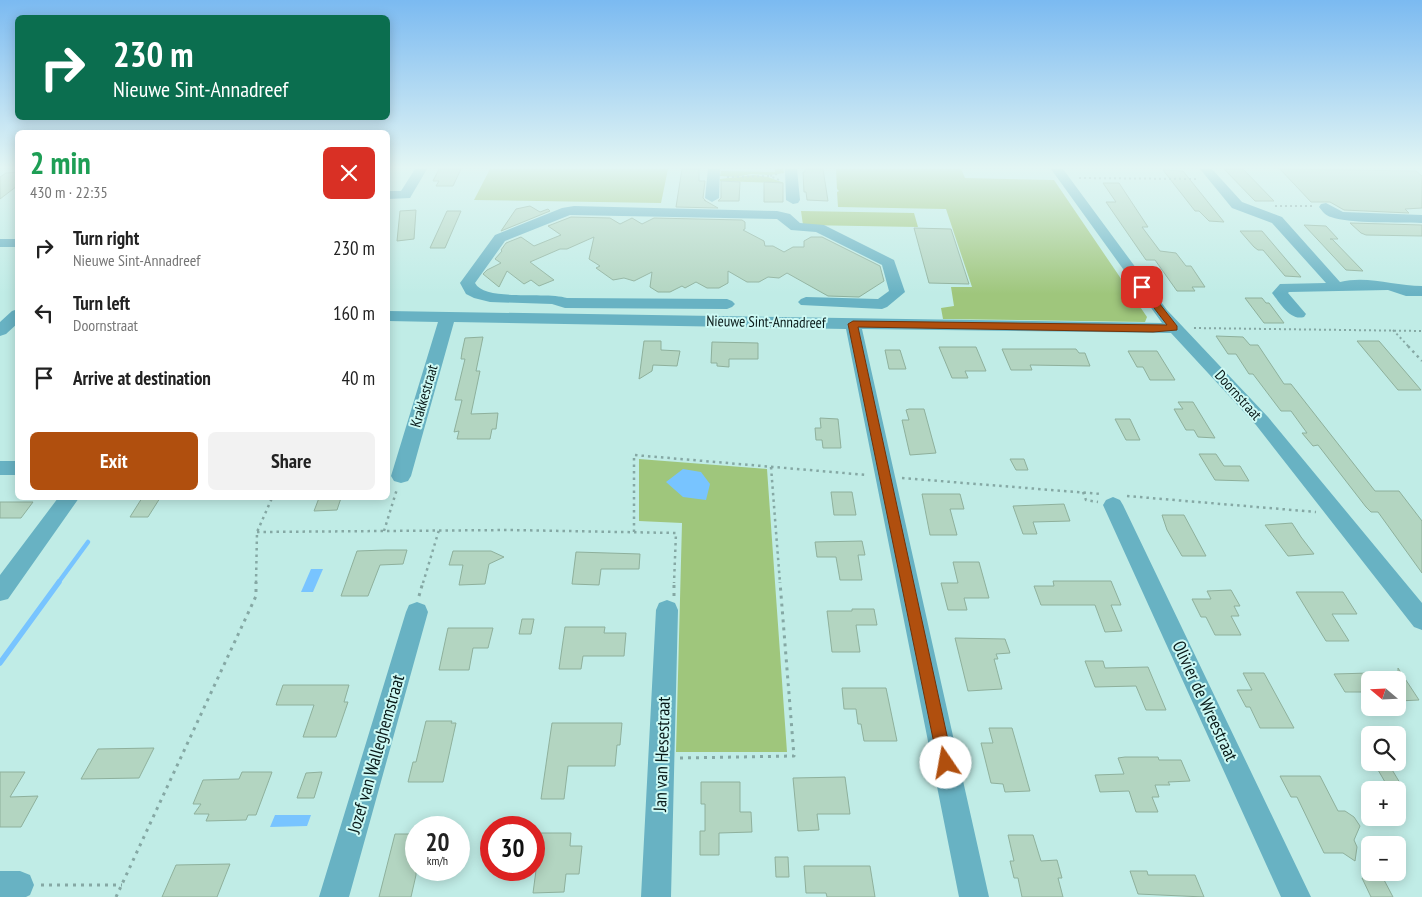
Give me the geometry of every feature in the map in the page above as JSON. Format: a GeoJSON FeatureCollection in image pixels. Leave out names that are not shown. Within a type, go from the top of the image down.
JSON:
{"type":"FeatureCollection","features":[{"type":"Feature","properties":{"kind":"street"},"geometry":{"type":"LineString","coordinates":[[571,211],[500,238],[467,283],[468,288],[472,292],[486,298],[550,298],[565,303],[628,304],[657,302],[728,304]]}},
{"type":"Feature","properties":{"kind":"street"},"geometry":{"type":"LineString","coordinates":[[636,211],[777,214],[796,227],[820,228],[889,262],[897,292],[882,304],[806,302]]}},
{"type":"Feature","properties":{"kind":"street","name":"Doornstraat"},"geometry":{"type":"LineString","coordinates":[[1088,211],[1174,328],[1262,421],[1422,620]]}},
{"type":"Feature","properties":{"kind":"street"},"geometry":{"type":"LineString","coordinates":[[1250,211],[1277,220],[1338,288]]}},
{"type":"Feature","properties":{"kind":"street"},"geometry":{"type":"LineString","coordinates":[[1331,211],[1334,214],[1343,216],[1422,218]]}},
{"type":"Feature","properties":{"kind":"street"},"geometry":{"type":"LineString","coordinates":[[0,243],[15,243]]}},
{"type":"Feature","properties":{"kind":"street"},"geometry":{"type":"LineString","coordinates":[[1298,314],[1280,293],[1285,287],[1338,288],[1345,285],[1389,286],[1406,291],[1422,291]]}},
{"type":"Feature","properties":{"kind":"street"},"geometry":{"type":"LineString","coordinates":[[654,320],[657,302]]}},
{"type":"Feature","properties":{"kind":"street"},"geometry":{"type":"LineString","coordinates":[[871,304],[876,324]]}},
{"type":"Feature","properties":{"kind":"street"},"geometry":{"type":"LineString","coordinates":[[0,309],[15,309]]}},
{"type":"Feature","properties":{"kind":"street","name":"Nieuwe Sint-Annadreef"},"geometry":{"type":"LineString","coordinates":[[390,316],[1174,328]]}},
{"type":"Feature","properties":{"kind":"street","name":"Krakkestraat"},"geometry":{"type":"LineString","coordinates":[[401,476],[448,316]]}},
{"type":"Feature","properties":{"kind":"street"},"geometry":{"type":"LineString","coordinates":[[0,331],[15,317]]}},
{"type":"Feature","properties":{"kind":"street"},"geometry":{"type":"LineString","coordinates":[[853,324],[974,897]]}},
{"type":"Feature","properties":{"kind":"street"},"geometry":{"type":"LineString","coordinates":[[0,468],[15,468]]}},
{"type":"Feature","properties":{"kind":"street"},"geometry":{"type":"LineString","coordinates":[[0,592],[67,500]]}},
{"type":"Feature","properties":{"kind":"street","name":"Olivier de Wreestraat"},"geometry":{"type":"LineString","coordinates":[[1113,505],[1296,897]]}},
{"type":"Feature","properties":{"kind":"street","name":"Jan van Hesestraat"},"geometry":{"type":"LineString","coordinates":[[656,897],[667,610]]}},
{"type":"Feature","properties":{"kind":"street","name":"Jozef van Walleghemstraat"},"geometry":{"type":"LineString","coordinates":[[334,897],[417,612]]}},
{"type":"Feature","properties":{"kind":"path"},"geometry":{"type":"LineString","coordinates":[[1174,328],[1422,331]]}},
{"type":"Feature","properties":{"kind":"path"},"geometry":{"type":"LineString","coordinates":[[1393,330],[1422,361]]}},
{"type":"Feature","properties":{"kind":"path"},"geometry":{"type":"LineString","coordinates":[[634,532],[634,455],[869,475]]}},
{"type":"Feature","properties":{"kind":"path"},"geometry":{"type":"LineString","coordinates":[[662,758],[794,756],[771,467]]}},
{"type":"Feature","properties":{"kind":"path"},"geometry":{"type":"LineString","coordinates":[[384,530],[401,476]]}},
{"type":"Feature","properties":{"kind":"path"},"geometry":{"type":"LineString","coordinates":[[116,897],[256,596],[257,532],[271,500]]}},
{"type":"Feature","properties":{"kind":"path"},"geometry":{"type":"LineString","coordinates":[[417,612],[417,603],[438,530]]}},
{"type":"Feature","properties":{"kind":"path"},"geometry":{"type":"LineString","coordinates":[[257,532],[438,530],[676,533],[674,598],[667,610]]}},
{"type":"Feature","properties":{"kind":"path"},"geometry":{"type":"LineString","coordinates":[[10,885],[122,885]]}},
{"type":"Feature","properties":{"kind":"green space"},"geometry":{"type":"Polygon","coordinates":[[[801,211],[914,213],[918,227],[803,225],[801,211]]]}},
{"type":"Feature","properties":{"kind":"green space"},"geometry":{"type":"Polygon","coordinates":[[[947,211],[1075,211],[1147,317],[1145,322],[943,319],[941,308],[954,306],[951,287],[972,287],[947,211]]]}},
{"type":"Feature","properties":{"kind":"green space"},"geometry":{"type":"Polygon","coordinates":[[[639,459],[767,469],[787,752],[676,752],[682,523],[639,521],[639,459]]]}},
{"type":"Feature","properties":{"kind":"water"},"geometry":{"type":"Polygon","coordinates":[[[683,469],[701,472],[710,484],[706,500],[683,497],[666,482],[683,469]]]}},
{"type":"Feature","properties":{"kind":"water"},"geometry":{"type":"Polygon","coordinates":[[[311,569],[323,569],[313,592],[301,592],[311,569]]]}},
{"type":"Feature","properties":{"kind":"water"},"geometry":{"type":"Polygon","coordinates":[[[275,815],[311,815],[307,826],[270,827],[275,815]]]}},
{"type":"Feature","properties":{"kind":"building"},"geometry":{"type":"Polygon","coordinates":[[[400,211],[416,211],[414,239],[397,241],[400,211]]]}},
{"type":"Feature","properties":{"kind":"building"},"geometry":{"type":"Polygon","coordinates":[[[447,211],[461,211],[445,248],[430,248],[447,211]]]}},
{"type":"Feature","properties":{"kind":"building"},"geometry":{"type":"Polygon","coordinates":[[[515,211],[550,211],[501,231],[515,211]]]}},
{"type":"Feature","properties":{"kind":"building"},"geometry":{"type":"Polygon","coordinates":[[[1112,211],[1137,211],[1148,227],[1142,227],[1160,251],[1176,253],[1186,266],[1191,266],[1205,287],[1192,287],[1195,291],[1177,291],[1155,260],[1146,260],[1112,211]]]}},
{"type":"Feature","properties":{"kind":"building"},"geometry":{"type":"Polygon","coordinates":[[[1195,211],[1215,211],[1224,222],[1209,221],[1199,211],[1195,211]]]}},
{"type":"Feature","properties":{"kind":"building"},"geometry":{"type":"Polygon","coordinates":[[[1363,211],[1407,211],[1409,213],[1363,211]]]}},
{"type":"Feature","properties":{"kind":"building"},"geometry":{"type":"Polygon","coordinates":[[[571,217],[610,218],[620,224],[632,218],[642,224],[654,218],[742,220],[745,222],[745,229],[743,230],[764,241],[765,246],[773,246],[784,252],[793,247],[804,247],[804,241],[811,237],[822,237],[880,266],[884,281],[859,297],[828,296],[787,273],[779,278],[768,277],[759,282],[747,282],[728,271],[728,283],[719,288],[707,288],[696,282],[685,288],[682,286],[670,292],[658,292],[650,287],[652,272],[634,281],[624,278],[613,280],[596,268],[600,266],[589,259],[594,237],[530,262],[554,280],[539,286],[531,280],[524,284],[507,271],[499,287],[483,274],[501,263],[495,259],[506,243],[521,237],[534,246],[561,235],[548,226],[571,217]]]}},
{"type":"Feature","properties":{"kind":"building"},"geometry":{"type":"Polygon","coordinates":[[[1350,223],[1422,225],[1422,236],[1366,235],[1350,223]]]}},
{"type":"Feature","properties":{"kind":"building"},"geometry":{"type":"Polygon","coordinates":[[[1304,225],[1326,226],[1338,239],[1332,239],[1363,271],[1346,270],[1304,225]]]}},
{"type":"Feature","properties":{"kind":"building"},"geometry":{"type":"Polygon","coordinates":[[[914,228],[951,229],[969,284],[929,283],[914,228]]]}},
{"type":"Feature","properties":{"kind":"building"},"geometry":{"type":"Polygon","coordinates":[[[1240,231],[1262,231],[1301,277],[1285,276],[1263,250],[1258,250],[1254,247],[1240,231]]]}},
{"type":"Feature","properties":{"kind":"building"},"geometry":{"type":"Polygon","coordinates":[[[1245,298],[1262,298],[1266,303],[1269,303],[1284,323],[1264,323],[1245,298]]]}},
{"type":"Feature","properties":{"kind":"building"},"geometry":{"type":"Polygon","coordinates":[[[1216,336],[1243,337],[1250,345],[1258,345],[1284,384],[1291,384],[1375,491],[1399,491],[1422,521],[1422,573],[1378,512],[1371,512],[1366,507],[1318,445],[1313,446],[1302,433],[1307,433],[1291,411],[1281,411],[1253,374],[1249,374],[1236,354],[1228,354],[1216,336]]]}},
{"type":"Feature","properties":{"kind":"building"},"geometry":{"type":"Polygon","coordinates":[[[483,337],[476,371],[480,371],[471,414],[498,413],[496,429],[492,429],[490,439],[457,439],[459,431],[454,432],[462,400],[455,400],[465,359],[461,359],[465,338],[483,337]]]}},
{"type":"Feature","properties":{"kind":"building"},"geometry":{"type":"Polygon","coordinates":[[[644,341],[661,341],[661,350],[680,351],[677,366],[653,365],[652,371],[639,379],[644,341]]]}},
{"type":"Feature","properties":{"kind":"building"},"geometry":{"type":"Polygon","coordinates":[[[1357,341],[1379,341],[1421,390],[1398,390],[1357,341]]]}},
{"type":"Feature","properties":{"kind":"building"},"geometry":{"type":"Polygon","coordinates":[[[712,342],[758,343],[758,359],[729,359],[729,367],[717,366],[717,363],[711,363],[712,342]]]}},
{"type":"Feature","properties":{"kind":"building"},"geometry":{"type":"Polygon","coordinates":[[[939,347],[976,347],[986,371],[965,371],[968,378],[952,378],[939,347]]]}},
{"type":"Feature","properties":{"kind":"building"},"geometry":{"type":"Polygon","coordinates":[[[1002,349],[1076,349],[1079,353],[1085,353],[1090,366],[1030,365],[1032,370],[1011,370],[1002,349]]]}},
{"type":"Feature","properties":{"kind":"building"},"geometry":{"type":"Polygon","coordinates":[[[885,350],[900,350],[906,369],[889,369],[885,350]]]}},
{"type":"Feature","properties":{"kind":"building"},"geometry":{"type":"Polygon","coordinates":[[[1128,351],[1157,351],[1175,380],[1150,380],[1143,367],[1137,367],[1128,351]]]}},
{"type":"Feature","properties":{"kind":"building"},"geometry":{"type":"Polygon","coordinates":[[[1178,402],[1193,402],[1215,438],[1198,437],[1194,430],[1186,430],[1174,409],[1183,409],[1178,402]]]}},
{"type":"Feature","properties":{"kind":"building"},"geometry":{"type":"Polygon","coordinates":[[[924,409],[936,453],[910,455],[902,420],[909,420],[906,410],[924,409]]]}},
{"type":"Feature","properties":{"kind":"building"},"geometry":{"type":"Polygon","coordinates":[[[820,418],[838,419],[841,448],[823,448],[822,440],[816,440],[815,428],[821,428],[820,418]]]}},
{"type":"Feature","properties":{"kind":"building"},"geometry":{"type":"Polygon","coordinates":[[[1115,419],[1130,419],[1140,440],[1126,440],[1115,419]]]}},
{"type":"Feature","properties":{"kind":"building"},"geometry":{"type":"Polygon","coordinates":[[[1199,454],[1216,454],[1224,466],[1240,466],[1249,481],[1215,480],[1199,454]]]}},
{"type":"Feature","properties":{"kind":"building"},"geometry":{"type":"Polygon","coordinates":[[[1010,459],[1024,459],[1028,470],[1016,470],[1010,459]]]}},
{"type":"Feature","properties":{"kind":"building"},"geometry":{"type":"Polygon","coordinates":[[[831,492],[852,492],[856,515],[834,515],[831,492]]]}},
{"type":"Feature","properties":{"kind":"building"},"geometry":{"type":"Polygon","coordinates":[[[922,494],[960,494],[964,509],[950,509],[957,535],[930,535],[922,494]]]}},
{"type":"Feature","properties":{"kind":"building"},"geometry":{"type":"Polygon","coordinates":[[[141,500],[159,500],[148,517],[130,517],[141,500]]]}},
{"type":"Feature","properties":{"kind":"building"},"geometry":{"type":"Polygon","coordinates":[[[318,500],[340,500],[337,510],[314,511],[318,500]]]}},
{"type":"Feature","properties":{"kind":"building"},"geometry":{"type":"Polygon","coordinates":[[[0,502],[33,502],[21,518],[0,518],[0,502]]]}},
{"type":"Feature","properties":{"kind":"building"},"geometry":{"type":"Polygon","coordinates":[[[1064,504],[1070,521],[1033,522],[1037,534],[1023,534],[1013,506],[1064,504]]]}},
{"type":"Feature","properties":{"kind":"building"},"geometry":{"type":"Polygon","coordinates":[[[1162,515],[1184,515],[1206,556],[1182,556],[1167,530],[1162,515]]]}},
{"type":"Feature","properties":{"kind":"building"},"geometry":{"type":"Polygon","coordinates":[[[1292,523],[1314,554],[1288,556],[1265,525],[1292,523]]]}},
{"type":"Feature","properties":{"kind":"building"},"geometry":{"type":"Polygon","coordinates":[[[862,541],[865,555],[858,555],[862,580],[840,580],[836,557],[817,557],[815,542],[862,541]]]}},
{"type":"Feature","properties":{"kind":"building"},"geometry":{"type":"Polygon","coordinates":[[[407,550],[403,564],[380,565],[368,596],[341,596],[357,551],[407,550]]]}},
{"type":"Feature","properties":{"kind":"building"},"geometry":{"type":"Polygon","coordinates":[[[453,551],[491,551],[504,557],[489,564],[485,584],[459,585],[463,565],[449,565],[453,551]]]}},
{"type":"Feature","properties":{"kind":"building"},"geometry":{"type":"Polygon","coordinates":[[[576,552],[640,554],[639,569],[601,569],[599,585],[572,584],[576,552]]]}},
{"type":"Feature","properties":{"kind":"building"},"geometry":{"type":"Polygon","coordinates":[[[953,562],[979,562],[989,598],[964,598],[967,610],[948,610],[941,583],[958,583],[953,562]]]}},
{"type":"Feature","properties":{"kind":"building"},"geometry":{"type":"Polygon","coordinates":[[[1053,581],[1111,581],[1121,605],[1111,605],[1122,631],[1105,632],[1095,605],[1041,605],[1034,586],[1054,586],[1053,581]]]}},
{"type":"Feature","properties":{"kind":"building"},"geometry":{"type":"Polygon","coordinates":[[[1231,590],[1240,606],[1234,606],[1239,616],[1231,616],[1241,635],[1215,635],[1206,617],[1201,617],[1192,599],[1211,599],[1207,591],[1231,590]]]}},
{"type":"Feature","properties":{"kind":"building"},"geometry":{"type":"Polygon","coordinates":[[[1296,592],[1343,592],[1357,614],[1332,614],[1349,641],[1326,641],[1296,592]]]}},
{"type":"Feature","properties":{"kind":"building"},"geometry":{"type":"Polygon","coordinates":[[[852,609],[874,609],[877,625],[856,625],[860,652],[832,652],[827,611],[852,611],[852,609]]]}},
{"type":"Feature","properties":{"kind":"building"},"geometry":{"type":"Polygon","coordinates":[[[522,619],[534,619],[531,634],[519,634],[522,619]]]}},
{"type":"Feature","properties":{"kind":"building"},"geometry":{"type":"Polygon","coordinates":[[[565,627],[605,627],[604,633],[626,633],[624,656],[583,656],[581,669],[559,669],[565,627]]]}},
{"type":"Feature","properties":{"kind":"building"},"geometry":{"type":"Polygon","coordinates":[[[448,628],[493,628],[488,648],[473,648],[469,670],[439,670],[448,628]]]}},
{"type":"Feature","properties":{"kind":"building"},"geometry":{"type":"Polygon","coordinates":[[[955,638],[1005,639],[1010,653],[996,654],[998,659],[994,659],[1002,689],[968,691],[955,638]]]}},
{"type":"Feature","properties":{"kind":"building"},"geometry":{"type":"Polygon","coordinates":[[[1085,661],[1103,661],[1105,668],[1148,667],[1166,710],[1146,710],[1136,686],[1095,687],[1085,661]]]}},
{"type":"Feature","properties":{"kind":"building"},"geometry":{"type":"Polygon","coordinates":[[[1243,673],[1264,673],[1294,728],[1260,728],[1250,707],[1246,707],[1237,690],[1252,690],[1243,673]]]}},
{"type":"Feature","properties":{"kind":"building"},"geometry":{"type":"Polygon","coordinates":[[[1361,673],[1361,692],[1345,692],[1334,674],[1361,673]]]}},
{"type":"Feature","properties":{"kind":"building"},"geometry":{"type":"Polygon","coordinates":[[[1406,680],[1419,700],[1406,701],[1406,680]]]}},
{"type":"Feature","properties":{"kind":"building"},"geometry":{"type":"Polygon","coordinates":[[[283,685],[349,685],[344,702],[348,702],[336,737],[303,737],[314,705],[276,705],[283,685]]]}},
{"type":"Feature","properties":{"kind":"building"},"geometry":{"type":"Polygon","coordinates":[[[842,688],[886,688],[897,741],[864,741],[861,724],[858,724],[856,709],[844,709],[842,688]]]}},
{"type":"Feature","properties":{"kind":"building"},"geometry":{"type":"Polygon","coordinates":[[[426,721],[452,721],[451,723],[456,723],[443,782],[408,782],[413,762],[416,762],[426,721]]]}},
{"type":"Feature","properties":{"kind":"building"},"geometry":{"type":"Polygon","coordinates":[[[552,723],[622,723],[620,745],[617,745],[615,766],[568,766],[564,799],[541,799],[552,723]]]}},
{"type":"Feature","properties":{"kind":"building"},"geometry":{"type":"Polygon","coordinates":[[[989,728],[1012,728],[1030,791],[1005,792],[1003,784],[991,783],[981,743],[993,743],[989,728]]]}},
{"type":"Feature","properties":{"kind":"building"},"geometry":{"type":"Polygon","coordinates":[[[154,748],[139,778],[81,779],[98,749],[154,748]]]}},
{"type":"Feature","properties":{"kind":"building"},"geometry":{"type":"Polygon","coordinates":[[[1158,757],[1159,760],[1181,760],[1190,781],[1168,782],[1170,785],[1155,785],[1159,797],[1152,797],[1158,812],[1136,812],[1129,791],[1100,792],[1095,775],[1124,774],[1118,758],[1158,757]]]}},
{"type":"Feature","properties":{"kind":"building"},"geometry":{"type":"Polygon","coordinates":[[[1379,771],[1393,771],[1399,781],[1384,781],[1379,771]]]}},
{"type":"Feature","properties":{"kind":"building"},"geometry":{"type":"Polygon","coordinates":[[[0,772],[25,772],[10,797],[38,796],[21,827],[0,827],[0,772]]]}},
{"type":"Feature","properties":{"kind":"building"},"geometry":{"type":"Polygon","coordinates":[[[242,772],[272,772],[256,815],[248,815],[246,820],[206,821],[209,814],[194,814],[201,804],[193,804],[203,780],[239,779],[242,772]]]}},
{"type":"Feature","properties":{"kind":"building"},"geometry":{"type":"Polygon","coordinates":[[[322,772],[314,798],[297,798],[306,773],[322,772]]]}},
{"type":"Feature","properties":{"kind":"building"},"geometry":{"type":"Polygon","coordinates":[[[1280,776],[1320,776],[1338,811],[1345,811],[1354,817],[1360,826],[1354,840],[1357,847],[1355,861],[1343,853],[1324,853],[1297,797],[1291,797],[1280,776]]]}},
{"type":"Feature","properties":{"kind":"building"},"geometry":{"type":"Polygon","coordinates":[[[845,777],[850,814],[817,814],[819,830],[798,831],[793,778],[845,777]]]}},
{"type":"Feature","properties":{"kind":"building"},"geometry":{"type":"Polygon","coordinates":[[[701,782],[740,782],[740,812],[751,812],[752,832],[719,833],[719,855],[700,855],[700,831],[705,831],[705,804],[701,804],[701,782]]]}},
{"type":"Feature","properties":{"kind":"building"},"geometry":{"type":"Polygon","coordinates":[[[545,833],[571,833],[570,846],[582,846],[579,874],[566,874],[564,892],[533,893],[535,881],[545,881],[545,833]]]}},
{"type":"Feature","properties":{"kind":"building"},"geometry":{"type":"Polygon","coordinates":[[[395,834],[405,834],[405,881],[415,881],[411,897],[379,897],[395,834]]]}},
{"type":"Feature","properties":{"kind":"building"},"geometry":{"type":"Polygon","coordinates":[[[1008,835],[1033,835],[1041,861],[1057,860],[1062,878],[1058,878],[1063,897],[1022,897],[1018,878],[1014,878],[1010,861],[1014,861],[1008,835]]]}},
{"type":"Feature","properties":{"kind":"building"},"geometry":{"type":"Polygon","coordinates":[[[775,857],[788,857],[789,877],[776,877],[775,857]]]}},
{"type":"Feature","properties":{"kind":"building"},"geometry":{"type":"Polygon","coordinates":[[[230,864],[217,897],[162,897],[176,865],[230,864]]]}},
{"type":"Feature","properties":{"kind":"building"},"geometry":{"type":"Polygon","coordinates":[[[804,866],[870,866],[875,897],[827,897],[826,893],[806,893],[804,866]]]}},
{"type":"Feature","properties":{"kind":"building"},"geometry":{"type":"Polygon","coordinates":[[[1130,871],[1147,871],[1148,875],[1195,875],[1204,897],[1138,894],[1130,871]]]}},
{"type":"Feature","properties":{"kind":"building"},"geometry":{"type":"Polygon","coordinates":[[[1363,881],[1385,881],[1393,897],[1371,897],[1363,881]]]}},
{"type":"Feature","properties":{"kind":"waterway"},"geometry":{"type":"LineString","coordinates":[[58,583],[88,542]]}},
{"type":"Feature","properties":{"kind":"waterway"},"geometry":{"type":"LineString","coordinates":[[0,663],[59,582]]}},
{"type":"Feature","properties":{"kind":"route"},"geometry":{"type":"LineString","coordinates":[[946,763],[853,324],[1174,328],[1142,287]]}}]}
